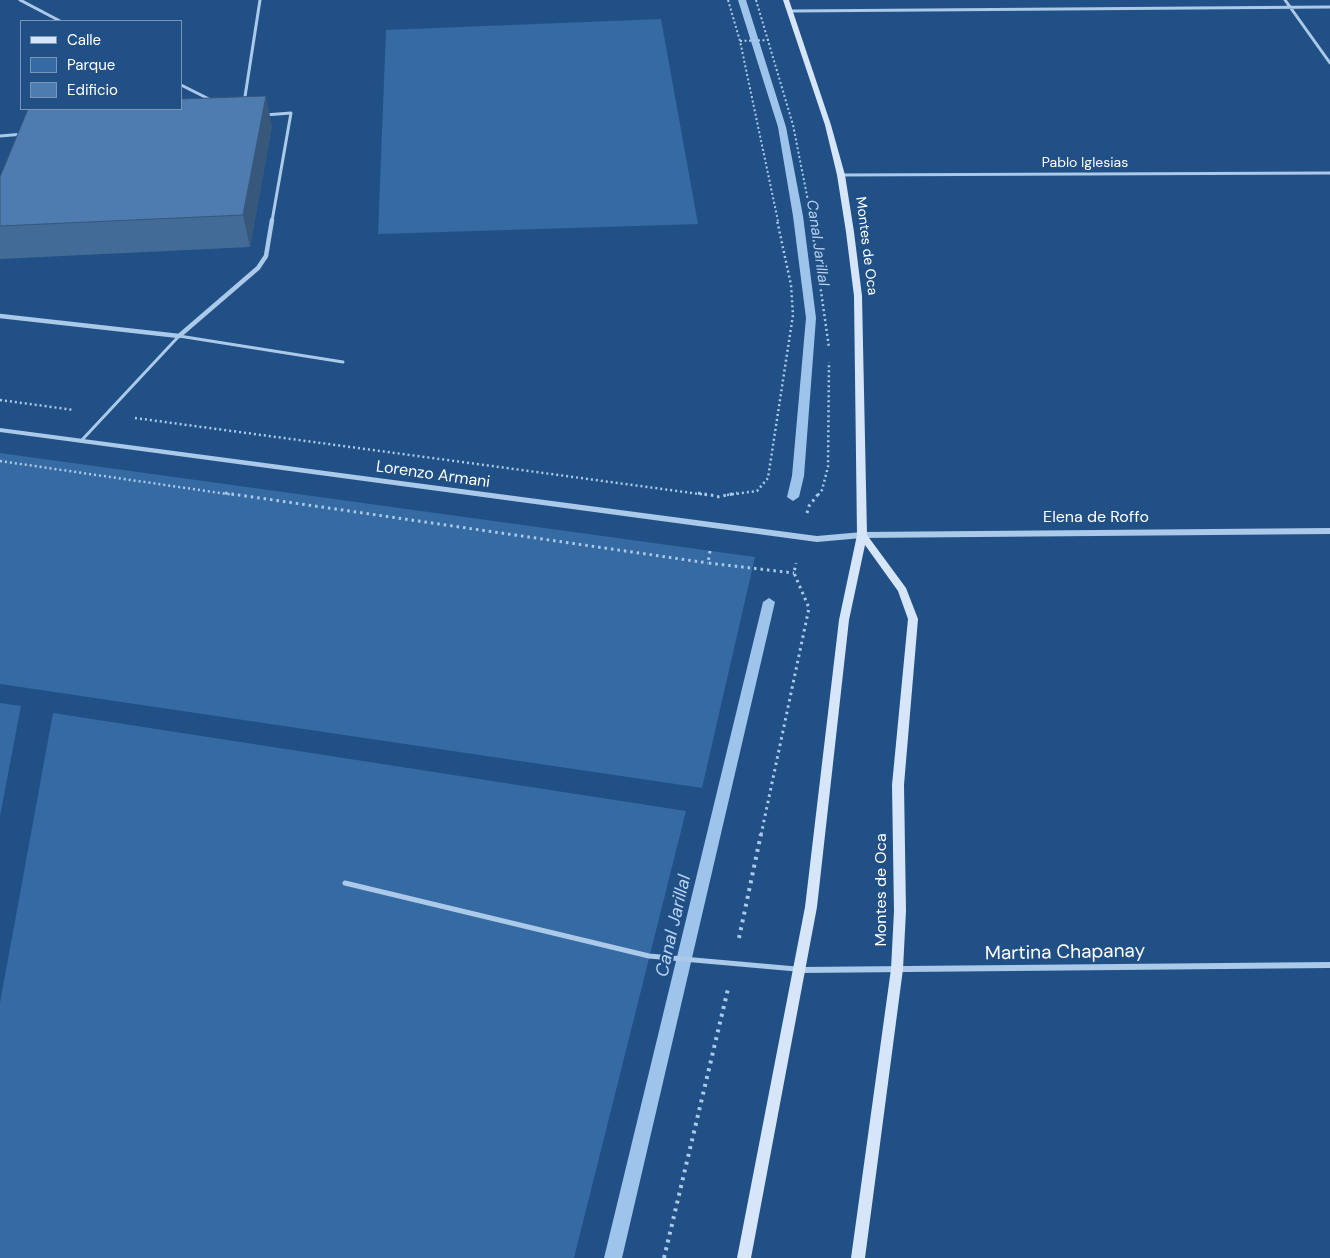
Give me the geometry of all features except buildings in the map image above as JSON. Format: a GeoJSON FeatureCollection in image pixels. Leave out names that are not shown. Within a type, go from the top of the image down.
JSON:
{"type":"FeatureCollection","features":[{"type":"Feature","properties":{"kind":"main road","name":"Montes de Oca"},"geometry":{"type":"LineString","coordinates":[[744,1258],[811,908],[844,620],[862,535],[858,296],[841,175],[828,125],[786,0]]}},
{"type":"Feature","properties":{"kind":"main road","name":"Montes de Oca"},"geometry":{"type":"LineString","coordinates":[[858,1258],[897,969],[900,911],[898,786],[913,619],[903,590],[862,535]]}},
{"type":"Feature","properties":{"kind":"street"},"geometry":{"type":"LineString","coordinates":[[20,0],[58,20]]}},
{"type":"Feature","properties":{"kind":"street"},"geometry":{"type":"LineString","coordinates":[[243,107],[260,0]]}},
{"type":"Feature","properties":{"kind":"street"},"geometry":{"type":"LineString","coordinates":[[1285,0],[1330,63]]}},
{"type":"Feature","properties":{"kind":"street"},"geometry":{"type":"LineString","coordinates":[[791,11],[1330,7]]}},
{"type":"Feature","properties":{"kind":"street"},"geometry":{"type":"LineString","coordinates":[[182,86],[216,103]]}},
{"type":"Feature","properties":{"kind":"street"},"geometry":{"type":"LineString","coordinates":[[0,316],[180,336],[258,268],[266,256],[291,113],[262,115]]}},
{"type":"Feature","properties":{"kind":"street"},"geometry":{"type":"LineString","coordinates":[[0,136],[29,134]]}},
{"type":"Feature","properties":{"kind":"street","name":"Pablo Iglesias"},"geometry":{"type":"LineString","coordinates":[[841,175],[1330,173]]}},
{"type":"Feature","properties":{"kind":"street","name":"Lorenzo Armani"},"geometry":{"type":"LineString","coordinates":[[0,430],[817,539],[862,535]]}},
{"type":"Feature","properties":{"kind":"street","name":"Elena de Roffo"},"geometry":{"type":"LineString","coordinates":[[862,535],[1330,531]]}},
{"type":"Feature","properties":{"kind":"street","name":"Martina Chapanay"},"geometry":{"type":"LineString","coordinates":[[800,970],[1330,964]]}},
{"type":"Feature","properties":{"kind":"lane"},"geometry":{"type":"LineString","coordinates":[[81,442],[180,336],[343,362]]}},
{"type":"Feature","properties":{"kind":"lane"},"geometry":{"type":"LineString","coordinates":[[345,883],[657,957],[800,970]]}},
{"type":"Feature","properties":{"kind":"path"},"geometry":{"type":"LineString","coordinates":[[0,400],[717,496],[757,491],[768,478],[793,315],[791,285],[740,41],[728,0]]}},
{"type":"Feature","properties":{"kind":"path"},"geometry":{"type":"LineString","coordinates":[[664,1258],[733,964],[809,608],[794,573],[809,506],[822,490],[828,467],[829,348],[808,194],[793,125],[756,0]]}},
{"type":"Feature","properties":{"kind":"path"},"geometry":{"type":"LineString","coordinates":[[740,41],[761,40]]}},
{"type":"Feature","properties":{"kind":"path"},"geometry":{"type":"LineString","coordinates":[[0,461],[708,563],[794,573]]}},
{"type":"Feature","properties":{"kind":"path"},"geometry":{"type":"LineString","coordinates":[[708,563],[717,496]]}},
{"type":"Feature","properties":{"kind":"green space"},"geometry":{"type":"Polygon","coordinates":[[[661,19],[698,224],[378,234],[386,30],[661,19]]]}},
{"type":"Feature","properties":{"kind":"green space"},"geometry":{"type":"Polygon","coordinates":[[[0,453],[755,557],[702,788],[0,684],[0,453]]]}},
{"type":"Feature","properties":{"kind":"green space"},"geometry":{"type":"Polygon","coordinates":[[[0,703],[21,706],[0,816],[0,703]]]}},
{"type":"Feature","properties":{"kind":"green space"},"geometry":{"type":"Polygon","coordinates":[[[53,713],[686,811],[574,1258],[0,1258],[0,1003],[53,713]]]}},
{"type":"Feature","properties":{"kind":"waterway","name":"Canal Jarillal"},"geometry":{"type":"LineString","coordinates":[[742,0],[782,127],[798,216],[811,318],[798,476],[793,497]]}},
{"type":"Feature","properties":{"kind":"waterway","name":"Canal Jarillal"},"geometry":{"type":"LineString","coordinates":[[613,1258],[769,602]]}}]}
